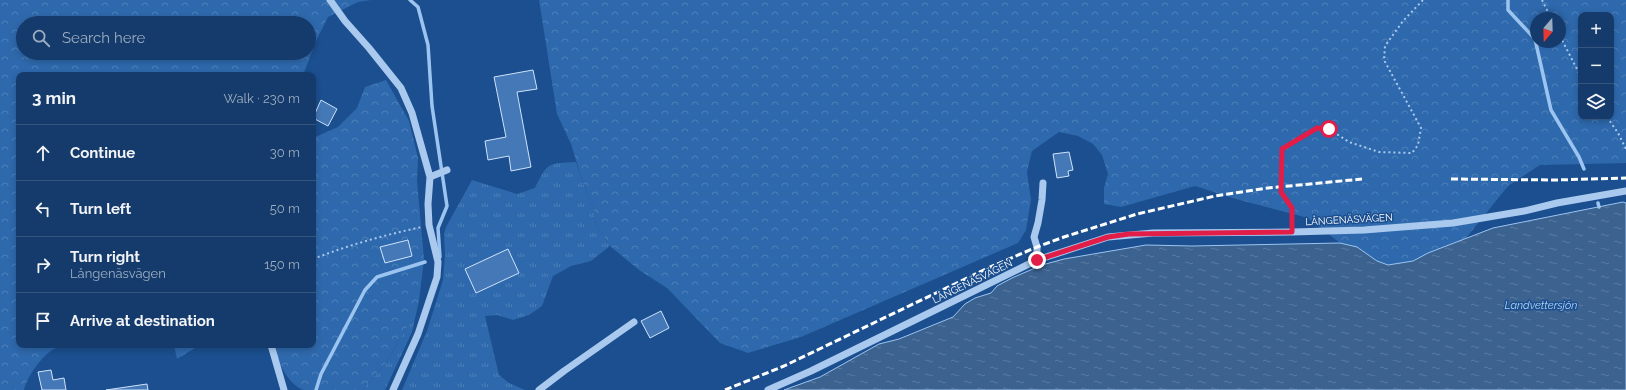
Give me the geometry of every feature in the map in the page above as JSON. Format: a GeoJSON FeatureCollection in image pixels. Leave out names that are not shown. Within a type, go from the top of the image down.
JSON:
{"type":"FeatureCollection","features":[{"type":"Feature","properties":{"kind":"street"},"geometry":{"type":"LineString","coordinates":[[330,0],[345,21],[401,88],[412,113],[430,177],[428,204],[429,225],[438,262],[437,276],[418,334],[393,390]]}},
{"type":"Feature","properties":{"kind":"street"},"geometry":{"type":"LineString","coordinates":[[430,177],[447,170]]}},
{"type":"Feature","properties":{"kind":"street"},"geometry":{"type":"LineString","coordinates":[[1037,260],[1037,247],[1034,237],[1042,200],[1042,183]]}},
{"type":"Feature","properties":{"kind":"street","name":"LÅNGENÄSVÄGEN"},"geometry":{"type":"LineString","coordinates":[[768,390],[811,371],[1037,260],[1108,237],[1129,234],[1364,230],[1454,223],[1626,191]]}},
{"type":"Feature","properties":{"kind":"street"},"geometry":{"type":"LineString","coordinates":[[539,390],[564,370],[634,322]]}},
{"type":"Feature","properties":{"kind":"street"},"geometry":{"type":"LineString","coordinates":[[272,348],[284,390]]}},
{"type":"Feature","properties":{"kind":"path"},"geometry":{"type":"LineString","coordinates":[[1292,232],[1292,208],[1281,192],[1282,149],[1317,128],[1329,129],[1349,142],[1379,152],[1412,153],[1418,145],[1421,128],[1384,60],[1385,46],[1403,21],[1423,0]]}},
{"type":"Feature","properties":{"kind":"path"},"geometry":{"type":"LineString","coordinates":[[1542,0],[1548,12]]}},
{"type":"Feature","properties":{"kind":"path"},"geometry":{"type":"LineString","coordinates":[[1566,48],[1578,71]]}},
{"type":"Feature","properties":{"kind":"path"},"geometry":{"type":"LineString","coordinates":[[1609,120],[1626,149]]}},
{"type":"Feature","properties":{"kind":"path"},"geometry":{"type":"LineString","coordinates":[[316,258],[341,248],[381,236],[429,225]]}},
{"type":"Feature","properties":{"kind":"green space"},"geometry":{"type":"Polygon","coordinates":[[[0,0],[371,0],[358,2],[328,17],[316,41],[316,16],[16,16],[16,60],[309,60],[304,72],[16,72],[16,348],[56,348],[49,352],[40,361],[32,373],[24,390],[0,390],[0,0]]]}},
{"type":"Feature","properties":{"kind":"green space"},"geometry":{"type":"Polygon","coordinates":[[[539,0],[1626,0],[1626,163],[1540,165],[1508,186],[1466,238],[1413,261],[1388,265],[1377,262],[1357,247],[1340,243],[1308,218],[1236,199],[1195,186],[1121,207],[1104,204],[1104,188],[1108,174],[1102,155],[1093,144],[1078,136],[1059,132],[1032,151],[1027,172],[1031,200],[1026,230],[1018,243],[801,337],[748,353],[720,343],[667,288],[639,270],[610,246],[596,225],[593,207],[583,183],[571,144],[557,114],[539,0]]]}},
{"type":"Feature","properties":{"kind":"green space"},"geometry":{"type":"Polygon","coordinates":[[[386,80],[409,121],[418,158],[417,181],[424,259],[419,301],[410,321],[386,363],[362,390],[303,390],[297,387],[288,377],[280,364],[274,348],[316,348],[316,137],[338,127],[357,108],[365,87],[386,80]]]}},
{"type":"Feature","properties":{"kind":"green space"},"geometry":{"type":"Polygon","coordinates":[[[576,162],[593,207],[596,225],[610,246],[591,261],[571,266],[553,276],[542,306],[529,315],[513,320],[497,315],[485,316],[499,375],[509,383],[525,390],[402,390],[427,331],[443,280],[445,256],[444,234],[446,227],[472,180],[517,194],[535,188],[546,168],[554,164],[576,162]]]}},
{"type":"Feature","properties":{"kind":"green space"},"geometry":{"type":"Polygon","coordinates":[[[419,301],[412,332],[385,390],[362,390],[386,363],[419,301]]]}},
{"type":"Feature","properties":{"kind":"green space"},"geometry":{"type":"Polygon","coordinates":[[[175,348],[195,348],[177,359],[175,348]]]}},
{"type":"Feature","properties":{"kind":"water","name":"Landvettersjön"},"geometry":{"type":"Polygon","coordinates":[[[1623,202],[1626,203],[1626,390],[784,390],[820,377],[879,344],[899,339],[953,317],[965,304],[975,298],[991,293],[997,286],[1012,278],[1042,265],[1064,259],[1146,245],[1192,246],[1340,243],[1357,247],[1377,261],[1388,265],[1413,261],[1428,253],[1493,228],[1623,202]]]}},
{"type":"Feature","properties":{"kind":"building"},"geometry":{"type":"Polygon","coordinates":[[[533,70],[537,89],[517,92],[531,167],[511,171],[509,156],[488,160],[485,141],[506,137],[494,77],[533,70]]]}},
{"type":"Feature","properties":{"kind":"building"},"geometry":{"type":"Polygon","coordinates":[[[321,100],[337,109],[328,126],[316,120],[316,111],[321,100]]]}},
{"type":"Feature","properties":{"kind":"building"},"geometry":{"type":"Polygon","coordinates":[[[1069,152],[1073,170],[1068,171],[1069,176],[1057,178],[1053,154],[1069,152]]]}},
{"type":"Feature","properties":{"kind":"building"},"geometry":{"type":"Polygon","coordinates":[[[408,240],[412,256],[385,263],[380,247],[408,240]]]}},
{"type":"Feature","properties":{"kind":"building"},"geometry":{"type":"Polygon","coordinates":[[[508,249],[519,273],[476,293],[465,269],[508,249]]]}},
{"type":"Feature","properties":{"kind":"building"},"geometry":{"type":"Polygon","coordinates":[[[661,311],[669,328],[650,338],[641,321],[661,311]]]}},
{"type":"Feature","properties":{"kind":"building"},"geometry":{"type":"Polygon","coordinates":[[[51,370],[53,380],[64,378],[66,390],[42,390],[38,372],[51,370]]]}},
{"type":"Feature","properties":{"kind":"building"},"geometry":{"type":"Polygon","coordinates":[[[147,384],[148,390],[106,390],[147,384]]]}},
{"type":"Feature","properties":{"kind":"waterway"},"geometry":{"type":"LineString","coordinates":[[410,0],[418,7],[428,45],[432,106],[447,206],[438,228],[440,257]]}},
{"type":"Feature","properties":{"kind":"waterway"},"geometry":{"type":"LineString","coordinates":[[1508,0],[1508,10],[1535,39],[1551,110],[1579,157],[1584,169]]}},
{"type":"Feature","properties":{"kind":"waterway"},"geometry":{"type":"LineString","coordinates":[[1598,203],[1599,207]]}},
{"type":"Feature","properties":{"kind":"waterway"},"geometry":{"type":"LineString","coordinates":[[316,390],[321,374],[365,290],[377,277],[425,262]]}},
{"type":"Feature","properties":{"kind":"railway"},"geometry":{"type":"LineString","coordinates":[[1451,179],[1556,180],[1626,178]]}},
{"type":"Feature","properties":{"kind":"railway"},"geometry":{"type":"LineString","coordinates":[[725,390],[784,366],[988,268],[1064,237],[1137,214],[1215,196],[1268,188],[1362,179]]}},
{"type":"Feature","properties":{"kind":"route"},"geometry":{"type":"LineString","coordinates":[[1037,260],[1108,237],[1129,234],[1292,232],[1292,208],[1281,192],[1282,149],[1317,128],[1329,129]]}}]}
